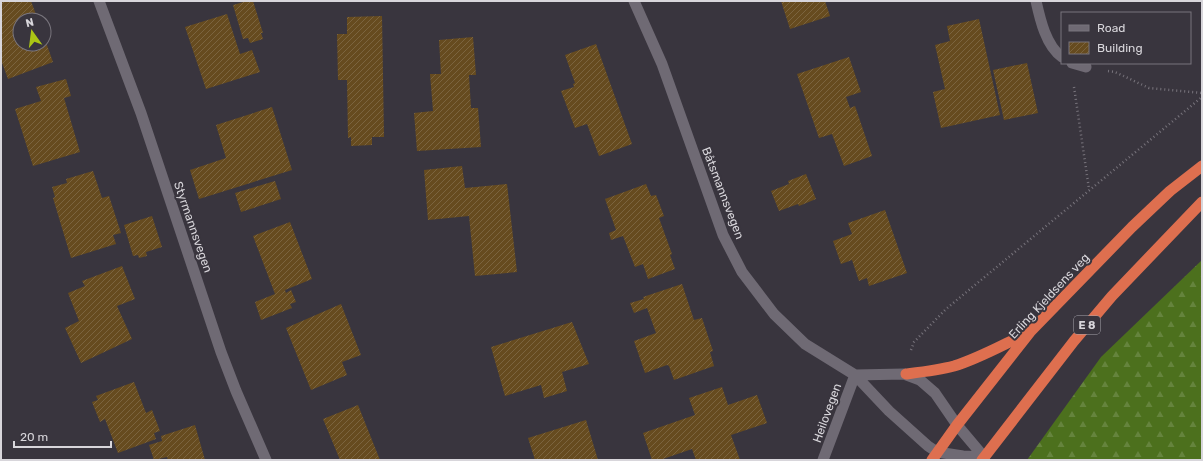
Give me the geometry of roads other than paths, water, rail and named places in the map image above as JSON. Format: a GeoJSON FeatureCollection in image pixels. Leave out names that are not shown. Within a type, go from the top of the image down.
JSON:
{"type":"FeatureCollection","features":[{"type":"Feature","properties":{"kind":"highway","name":"Erling Kjeldsens veg"},"geometry":{"type":"LineString","coordinates":[[935,456],[957,425],[1030,332],[1132,227],[1170,191],[1202,166]]}},
{"type":"Feature","properties":{"kind":"highway","name":"E 8"},"geometry":{"type":"LineString","coordinates":[[983,458],[1088,324],[1112,296],[1202,202]]}},
{"type":"Feature","properties":{"kind":"highway"},"geometry":{"type":"LineString","coordinates":[[906,374],[931,371],[955,365],[1030,332]]}},
{"type":"Feature","properties":{"kind":"street","name":"Styrmannsvegen"},"geometry":{"type":"LineString","coordinates":[[99,1],[141,113],[221,352],[266,460]]}},
{"type":"Feature","properties":{"kind":"street","name":"Båtsmannsvegen"},"geometry":{"type":"LineString","coordinates":[[634,1],[662,64],[723,235],[742,272],[774,314],[805,344],[855,375],[888,411],[928,446],[935,456],[983,458]]}},
{"type":"Feature","properties":{"kind":"street"},"geometry":{"type":"LineString","coordinates":[[1036,1],[1042,27],[1056,53],[1061,56]]}},
{"type":"Feature","properties":{"kind":"street"},"geometry":{"type":"LineString","coordinates":[[1076,64],[1086,67]]}},
{"type":"Feature","properties":{"kind":"street"},"geometry":{"type":"LineString","coordinates":[[855,375],[906,374],[920,380],[935,393],[957,425],[983,458]]}},
{"type":"Feature","properties":{"kind":"street","name":"Heilovegen"},"geometry":{"type":"LineString","coordinates":[[823,460],[855,375]]}}]}
